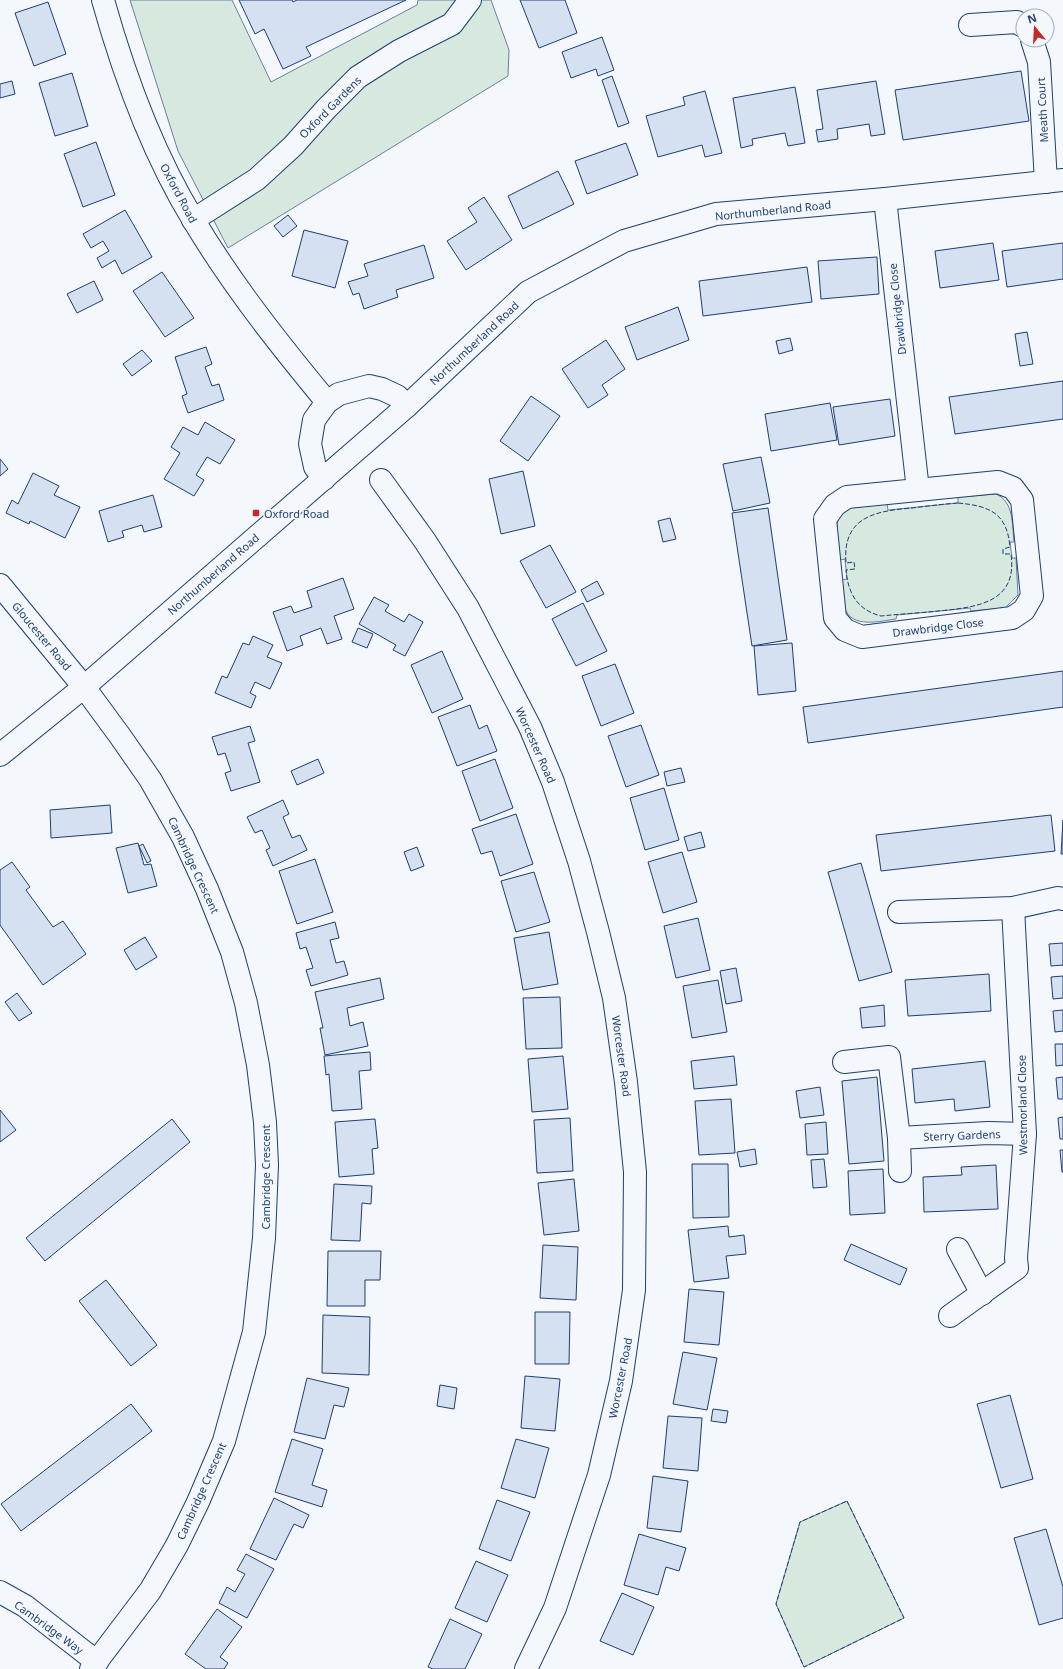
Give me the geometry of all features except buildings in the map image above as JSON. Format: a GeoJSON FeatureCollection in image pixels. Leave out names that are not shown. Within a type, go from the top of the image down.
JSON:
{"type":"FeatureCollection","features":[{"type":"Feature","properties":{"kind":"street","name":"Oxford Road"},"geometry":{"type":"LineString","coordinates":[[103,0],[124,70],[142,115],[175,187],[193,220],[218,259],[271,333],[327,402]]}},
{"type":"Feature","properties":{"kind":"street","name":"Oxford Gardens"},"geometry":{"type":"LineString","coordinates":[[193,220],[257,179],[293,146],[358,78],[399,51],[452,24],[470,0]]}},
{"type":"Feature","properties":{"kind":"street"},"geometry":{"type":"LineString","coordinates":[[970,25],[1015,22]]}},
{"type":"Feature","properties":{"kind":"street","name":"Meath Court"},"geometry":{"type":"LineString","coordinates":[[1035,48],[1039,62],[1055,181]]}},
{"type":"Feature","properties":{"kind":"street","name":"Northumberland Road"},"geometry":{"type":"LineString","coordinates":[[0,755],[84,686],[324,479],[350,454],[407,406],[528,292],[624,240],[716,214],[885,199],[1055,181]]}},
{"type":"Feature","properties":{"kind":"street","name":"Drawbridge Close"},"geometry":{"type":"LineString","coordinates":[[885,199],[918,490]]}},
{"type":"Feature","properties":{"kind":"street"},"geometry":{"type":"LineString","coordinates":[[324,479],[315,467],[310,444],[314,420],[327,402],[339,394],[369,386],[382,389],[397,396],[407,406]]}},
{"type":"Feature","properties":{"kind":"street","name":"Worcester Road"},"geometry":{"type":"LineString","coordinates":[[381,480],[426,541],[468,608],[530,727],[550,775],[579,861],[598,932],[614,998],[626,1082],[635,1172],[634,1290],[621,1381],[599,1475],[555,1608],[526,1669]]}},
{"type":"Feature","properties":{"kind":"street","name":"Drawbridge Close"},"geometry":{"type":"LineString","coordinates":[[998,482],[1013,488],[1022,500],[1032,596],[1024,610],[1012,618],[862,637],[845,630],[835,618],[825,519],[835,505],[847,497],[918,490],[998,482]]}},
{"type":"Feature","properties":{"kind":"street","name":"Gloucester Road"},"geometry":{"type":"LineString","coordinates":[[0,585],[84,686]]}},
{"type":"Feature","properties":{"kind":"street","name":"Cambridge Crescent"},"geometry":{"type":"LineString","coordinates":[[84,686],[150,779],[183,837],[207,889],[232,952],[246,1003],[258,1065],[265,1122],[267,1165],[264,1238],[254,1332],[224,1441],[178,1545],[150,1590],[94,1666]]}},
{"type":"Feature","properties":{"kind":"street"},"geometry":{"type":"LineString","coordinates":[[899,912],[1014,908],[1058,898],[1063,899]]}},
{"type":"Feature","properties":{"kind":"street","name":"Westmorland Close"},"geometry":{"type":"LineString","coordinates":[[950,1316],[1017,1268],[1025,1134],[1014,908]]}},
{"type":"Feature","properties":{"kind":"street"},"geometry":{"type":"LineString","coordinates":[[844,1062],[890,1057],[899,1138],[900,1171]]}},
{"type":"Feature","properties":{"kind":"street","name":"Sterry Gardens"},"geometry":{"type":"LineString","coordinates":[[899,1138],[1025,1134]]}},
{"type":"Feature","properties":{"kind":"street"},"geometry":{"type":"LineString","coordinates":[[958,1248],[982,1294]]}},
{"type":"Feature","properties":{"kind":"street","name":"Cambridge Way"},"geometry":{"type":"LineString","coordinates":[[0,1592],[24,1606],[94,1666]]}},
{"type":"Feature","properties":{"kind":"shaded area"},"geometry":{"type":"Polygon","coordinates":[[[130,0],[232,0],[271,82],[417,5],[418,0],[491,0],[509,50],[508,76],[228,248],[178,151],[130,0]]]}},
{"type":"Feature","properties":{"kind":"shaded area"},"geometry":{"type":"Polygon","coordinates":[[[996,494],[1006,502],[1011,514],[1014,542],[1010,542],[1012,558],[1016,558],[1018,595],[1005,608],[971,611],[970,608],[897,615],[896,619],[875,622],[860,621],[853,619],[848,615],[844,605],[842,580],[847,579],[845,559],[840,560],[837,538],[837,523],[839,516],[843,511],[849,507],[862,505],[887,504],[888,510],[958,503],[958,497],[996,494]]]}},
{"type":"Feature","properties":{"kind":"shaded area"},"geometry":{"type":"Polygon","coordinates":[[[847,1501],[904,1618],[804,1667],[776,1604],[800,1522],[847,1501]]]}},
{"type":"Feature","properties":{"kind":"fence"},"geometry":{"type":"LineString","coordinates":[[958,503],[988,509],[995,513],[1005,526],[1010,547],[1003,549],[1003,554],[1011,554],[1011,570],[1008,583],[1001,593],[980,604],[967,607],[881,616],[866,610],[860,605],[855,599],[849,586],[846,570],[855,569],[854,562],[846,563],[846,548],[849,535],[855,526],[864,519],[886,511],[958,503]]}},
{"type":"Feature","properties":{"kind":"fence"},"geometry":{"type":"LineString","coordinates":[[847,1501],[904,1618],[804,1667],[776,1604],[800,1522],[847,1501]]}},
{"type":"Feature","properties":{"kind":"place","name":"Oxford Road"},"geometry":{"type":"Point","coordinates":[256,513]}}]}
